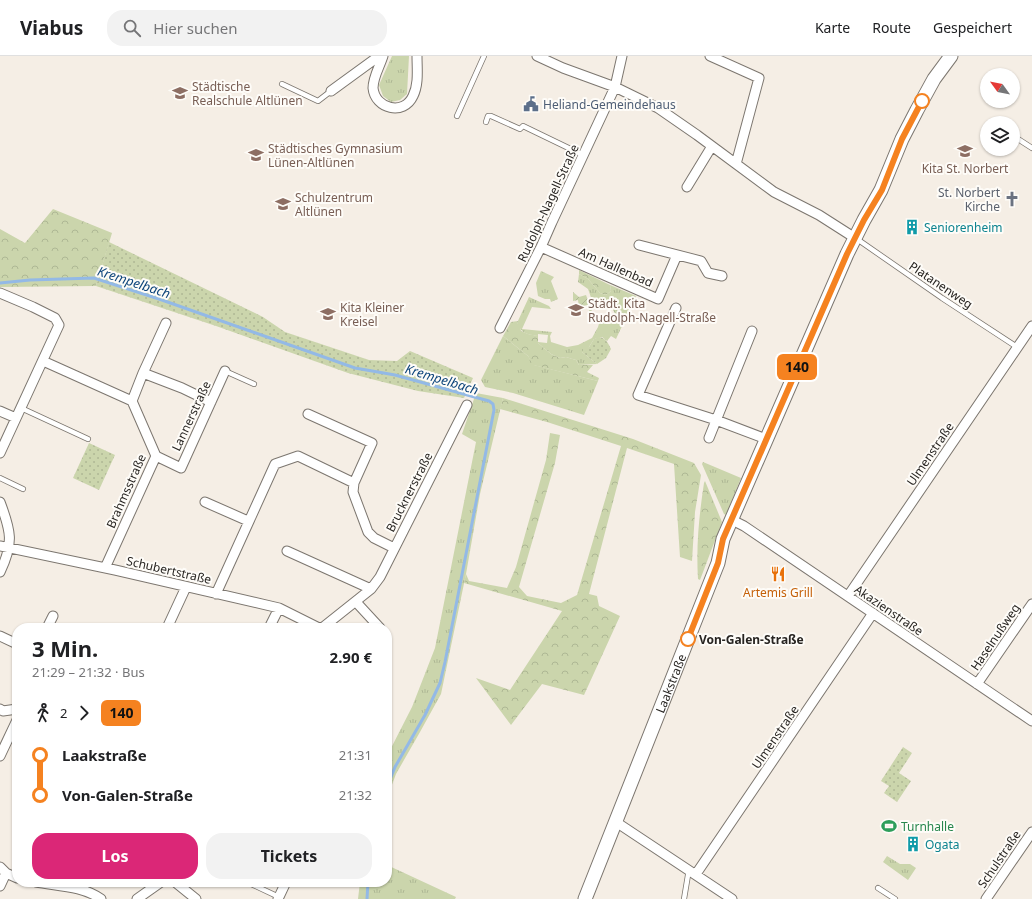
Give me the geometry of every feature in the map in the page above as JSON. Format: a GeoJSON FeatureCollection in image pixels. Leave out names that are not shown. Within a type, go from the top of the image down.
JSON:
{"type":"FeatureCollection","features":[{"type":"Feature","properties":{"kind":"street"},"geometry":{"type":"LineString","coordinates":[[331,91],[379,56]]}},
{"type":"Feature","properties":{"kind":"street"},"geometry":{"type":"LineString","coordinates":[[384,56],[374,80],[373,89],[376,97],[382,104],[395,108],[402,107],[409,102],[413,96],[417,80],[417,56]]}},
{"type":"Feature","properties":{"kind":"street"},"geometry":{"type":"LineString","coordinates":[[537,56],[563,68],[615,87],[658,108],[774,192],[819,215],[855,238]]}},
{"type":"Feature","properties":{"kind":"street","name":"Rudolph-Nagell-Straße"},"geometry":{"type":"LineString","coordinates":[[500,328],[542,247],[615,87],[622,56]]}},
{"type":"Feature","properties":{"kind":"street"},"geometry":{"type":"LineString","coordinates":[[710,56],[759,78],[736,164]]}},
{"type":"Feature","properties":{"kind":"street","name":"Laakstraße"},"geometry":{"type":"LineString","coordinates":[[585,899],[718,563],[723,539],[766,439],[855,238],[882,190],[902,139],[934,79],[950,56]]}},
{"type":"Feature","properties":{"kind":"street"},"geometry":{"type":"LineString","coordinates":[[687,187],[712,146]]}},
{"type":"Feature","properties":{"kind":"street"},"geometry":{"type":"LineString","coordinates":[[639,245],[701,261],[708,273],[722,276]]}},
{"type":"Feature","properties":{"kind":"street","name":"Am Hallenbad"},"geometry":{"type":"LineString","coordinates":[[542,247],[658,299],[677,255]]}},
{"type":"Feature","properties":{"kind":"street"},"geometry":{"type":"LineString","coordinates":[[0,293],[33,306],[55,318],[59,325],[0,453]]}},
{"type":"Feature","properties":{"kind":"street"},"geometry":{"type":"LineString","coordinates":[[676,308],[638,395],[716,420],[766,439]]}},
{"type":"Feature","properties":{"kind":"street"},"geometry":{"type":"LineString","coordinates":[[43,361],[132,401],[166,323]]}},
{"type":"Feature","properties":{"kind":"street","name":"Ulmenstraße"},"geometry":{"type":"LineString","coordinates":[[848,596],[1018,348],[1028,339],[1032,326]]}},
{"type":"Feature","properties":{"kind":"street"},"geometry":{"type":"LineString","coordinates":[[709,438],[752,330]]}},
{"type":"Feature","properties":{"kind":"street","name":"Lannerstraße"},"geometry":{"type":"LineString","coordinates":[[156,456],[180,468],[225,371]]}},
{"type":"Feature","properties":{"kind":"street"},"geometry":{"type":"LineString","coordinates":[[143,373],[182,388],[211,402]]}},
{"type":"Feature","properties":{"kind":"street","name":"Brahmsstraße"},"geometry":{"type":"LineString","coordinates":[[105,568],[156,456],[132,401]]}},
{"type":"Feature","properties":{"kind":"street","name":"Brucknerstraße"},"geometry":{"type":"LineString","coordinates":[[326,623],[371,590],[380,577],[467,405]]}},
{"type":"Feature","properties":{"kind":"street"},"geometry":{"type":"LineString","coordinates":[[0,410],[16,418]]}},
{"type":"Feature","properties":{"kind":"street"},"geometry":{"type":"LineString","coordinates":[[308,414],[372,443],[354,483],[353,492],[368,532],[374,538],[394,548]]}},
{"type":"Feature","properties":{"kind":"street"},"geometry":{"type":"LineString","coordinates":[[216,594],[275,464],[298,456],[354,483]]}},
{"type":"Feature","properties":{"kind":"street"},"geometry":{"type":"LineString","coordinates":[[0,502],[10,537],[4,547],[0,572]]}},
{"type":"Feature","properties":{"kind":"street"},"geometry":{"type":"LineString","coordinates":[[205,502],[248,521]]}},
{"type":"Feature","properties":{"kind":"street","name":"Akazienstraße"},"geometry":{"type":"LineString","coordinates":[[732,520],[744,526],[1032,721]]}},
{"type":"Feature","properties":{"kind":"street","name":"Schubertstraße"},"geometry":{"type":"LineString","coordinates":[[4,547],[105,568],[279,608],[310,623]]}},
{"type":"Feature","properties":{"kind":"street"},"geometry":{"type":"LineString","coordinates":[[287,551],[371,590]]}},
{"type":"Feature","properties":{"kind":"street"},"geometry":{"type":"LineString","coordinates":[[169,623],[186,587]]}},
{"type":"Feature","properties":{"kind":"street"},"geometry":{"type":"LineString","coordinates":[[356,602],[375,623]]}},
{"type":"Feature","properties":{"kind":"street","name":"Haselnußweg"},"geometry":{"type":"LineString","coordinates":[[977,684],[1032,604]]}},
{"type":"Feature","properties":{"kind":"street"},"geometry":{"type":"LineString","coordinates":[[272,623],[279,608]]}},
{"type":"Feature","properties":{"kind":"street","name":"Ulmenstraße"},"geometry":{"type":"LineString","coordinates":[[692,872],[873,613]]}},
{"type":"Feature","properties":{"kind":"street"},"geometry":{"type":"LineString","coordinates":[[50,623],[53,616]]}},
{"type":"Feature","properties":{"kind":"street"},"geometry":{"type":"LineString","coordinates":[[0,636],[12,642]]}},
{"type":"Feature","properties":{"kind":"street"},"geometry":{"type":"LineString","coordinates":[[0,709],[3,711],[12,710]]}},
{"type":"Feature","properties":{"kind":"street"},"geometry":{"type":"LineString","coordinates":[[0,756],[12,731]]}},
{"type":"Feature","properties":{"kind":"street"},"geometry":{"type":"LineString","coordinates":[[616,822],[732,899]]}},
{"type":"Feature","properties":{"kind":"street","name":"Schulstraße"},"geometry":{"type":"LineString","coordinates":[[986,899],[1032,832]]}},
{"type":"Feature","properties":{"kind":"street"},"geometry":{"type":"LineString","coordinates":[[0,886],[3,870],[12,875]]}},
{"type":"Feature","properties":{"kind":"street"},"geometry":{"type":"LineString","coordinates":[[71,887],[94,894],[101,899]]}},
{"type":"Feature","properties":{"kind":"street"},"geometry":{"type":"LineString","coordinates":[[137,899],[154,887]]}},
{"type":"Feature","properties":{"kind":"street"},"geometry":{"type":"LineString","coordinates":[[181,887],[196,899]]}},
{"type":"Feature","properties":{"kind":"street"},"geometry":{"type":"LineString","coordinates":[[279,898],[284,887]]}},
{"type":"Feature","properties":{"kind":"lane"},"geometry":{"type":"LineString","coordinates":[[457,116],[484,56]]}},
{"type":"Feature","properties":{"kind":"lane"},"geometry":{"type":"LineString","coordinates":[[282,84],[318,101],[331,91]]}},
{"type":"Feature","properties":{"kind":"lane"},"geometry":{"type":"LineString","coordinates":[[486,122],[488,116],[491,116],[520,129],[523,126],[583,155]]}},
{"type":"Feature","properties":{"kind":"lane"},"geometry":{"type":"LineString","coordinates":[[1020,140],[1032,148]]}},
{"type":"Feature","properties":{"kind":"lane","name":"Platanenweg"},"geometry":{"type":"LineString","coordinates":[[855,238],[1018,348]]}},
{"type":"Feature","properties":{"kind":"lane"},"geometry":{"type":"LineString","coordinates":[[225,371],[254,384]]}},
{"type":"Feature","properties":{"kind":"lane"},"geometry":{"type":"LineString","coordinates":[[21,408],[88,439]]}},
{"type":"Feature","properties":{"kind":"lane"},"geometry":{"type":"LineString","coordinates":[[0,478],[23,489]]}},
{"type":"Feature","properties":{"kind":"lane"},"geometry":{"type":"LineString","coordinates":[[684,899],[692,872]]}},
{"type":"Feature","properties":{"kind":"lane"},"geometry":{"type":"LineString","coordinates":[[257,887],[279,898]]}},
{"type":"Feature","properties":{"kind":"lane"},"geometry":{"type":"LineString","coordinates":[[878,888],[895,899]]}},
{"type":"Feature","properties":{"kind":"green space"},"geometry":{"type":"Polygon","coordinates":[[[392,56],[409,56],[407,94],[400,100],[391,102],[383,96],[379,85],[392,56]]]}},
{"type":"Feature","properties":{"kind":"green space"},"geometry":{"type":"Polygon","coordinates":[[[53,209],[112,233],[96,286],[0,287],[0,229],[25,243],[53,209]]]}},
{"type":"Feature","properties":{"kind":"green space"},"geometry":{"type":"Polygon","coordinates":[[[109,242],[263,317],[285,332],[369,360],[397,361],[410,351],[473,378],[464,398],[418,391],[348,373],[216,326],[96,286],[109,242]]]}},
{"type":"Feature","properties":{"kind":"green space"},"geometry":{"type":"Polygon","coordinates":[[[579,270],[610,285],[611,291],[606,295],[600,293],[588,279],[579,274],[579,270]]]}},
{"type":"Feature","properties":{"kind":"green space"},"geometry":{"type":"Polygon","coordinates":[[[541,271],[554,277],[551,281],[558,299],[551,302],[550,299],[545,299],[538,296],[536,283],[541,271]]]}},
{"type":"Feature","properties":{"kind":"green space"},"geometry":{"type":"Polygon","coordinates":[[[579,274],[588,279],[600,293],[606,295],[611,291],[610,285],[636,296],[616,339],[611,336],[607,341],[602,337],[594,339],[589,347],[582,352],[597,364],[579,365],[576,360],[566,357],[560,358],[551,354],[538,343],[547,343],[548,335],[538,334],[538,336],[528,334],[521,329],[517,323],[529,297],[549,306],[551,309],[532,307],[522,329],[552,332],[550,336],[551,342],[567,347],[578,345],[592,338],[600,320],[602,319],[606,323],[615,318],[616,315],[610,305],[605,303],[599,307],[594,306],[588,289],[578,282],[579,274]]]}},
{"type":"Feature","properties":{"kind":"green space"},"geometry":{"type":"Polygon","coordinates":[[[573,292],[579,297],[586,295],[594,317],[592,318],[590,316],[591,315],[587,305],[579,307],[578,300],[573,301],[573,292]]]}},
{"type":"Feature","properties":{"kind":"green space"},"geometry":{"type":"Polygon","coordinates":[[[518,321],[517,323],[520,326],[521,331],[538,336],[538,343],[551,354],[560,358],[566,357],[576,360],[579,365],[593,365],[587,372],[599,378],[598,381],[533,365],[528,356],[503,336],[511,322],[518,321]]]}},
{"type":"Feature","properties":{"kind":"green space"},"geometry":{"type":"Polygon","coordinates":[[[503,336],[528,356],[534,365],[598,381],[584,415],[513,393],[485,387],[481,380],[503,336]]]}},
{"type":"Feature","properties":{"kind":"green space"},"geometry":{"type":"Polygon","coordinates":[[[599,337],[608,343],[611,349],[606,358],[597,364],[582,352],[582,348],[589,347],[594,339],[599,337]]]}},
{"type":"Feature","properties":{"kind":"green space"},"geometry":{"type":"Polygon","coordinates":[[[476,393],[503,398],[480,494],[466,574],[441,694],[396,774],[392,785],[392,746],[412,707],[435,648],[476,442],[462,434],[476,393]]]}},
{"type":"Feature","properties":{"kind":"green space"},"geometry":{"type":"Polygon","coordinates":[[[503,398],[633,439],[694,463],[701,475],[695,512],[692,561],[680,557],[674,464],[627,448],[589,594],[597,596],[599,606],[620,616],[584,695],[542,684],[511,725],[476,678],[510,690],[562,611],[464,583],[466,574],[469,581],[507,588],[516,567],[546,460],[550,433],[560,435],[555,463],[519,587],[527,596],[561,603],[577,595],[621,446],[547,422],[500,409],[503,398]]]}},
{"type":"Feature","properties":{"kind":"green space"},"geometry":{"type":"Polygon","coordinates":[[[89,443],[115,455],[99,490],[73,478],[89,443]]]}},
{"type":"Feature","properties":{"kind":"green space"},"geometry":{"type":"Polygon","coordinates":[[[703,462],[741,478],[726,515],[724,514],[702,464],[703,462]]]}},
{"type":"Feature","properties":{"kind":"green space"},"geometry":{"type":"Polygon","coordinates":[[[705,481],[722,522],[700,580],[698,579],[697,567],[698,531],[705,481]]]}},
{"type":"Feature","properties":{"kind":"green space"},"geometry":{"type":"Polygon","coordinates":[[[903,747],[912,753],[899,773],[911,781],[897,802],[884,793],[889,786],[881,781],[903,747]]]}},
{"type":"Feature","properties":{"kind":"green space"},"geometry":{"type":"Polygon","coordinates":[[[887,856],[900,864],[910,864],[916,868],[908,880],[883,862],[887,856]]]}},
{"type":"Feature","properties":{"kind":"green space"},"geometry":{"type":"Polygon","coordinates":[[[392,867],[456,897],[455,899],[358,899],[359,887],[392,887],[392,867]]]}},
{"type":"Feature","properties":{"kind":"waterway","name":"Krempelbach"},"geometry":{"type":"LineString","coordinates":[[0,283],[30,280],[94,278],[159,299],[355,368],[395,375],[489,401],[493,404],[494,410],[440,683],[425,715],[392,774]]}},
{"type":"Feature","properties":{"kind":"waterway","name":"Krempelbach"},"geometry":{"type":"LineString","coordinates":[[367,899],[368,887]]}},
{"type":"Feature","properties":{"kind":"bus line","name":"140"},"geometry":{"type":"LineString","coordinates":[[688,639],[718,563],[723,539],[795,372],[847,254],[864,220],[882,190],[902,139],[922,101]]}},
{"type":"Feature","properties":{"kind":"place","name":"Städtische Realschule Altlünen"},"geometry":{"type":"Point","coordinates":[180,93]}},
{"type":"Feature","properties":{"kind":"place","name":"Heliand-Gemeindehaus"},"geometry":{"type":"Point","coordinates":[531,104]}},
{"type":"Feature","properties":{"kind":"place","name":"Kita St. Norbert"},"geometry":{"type":"Point","coordinates":[965,151]}},
{"type":"Feature","properties":{"kind":"place","name":"Städtisches Gymnasium Lünen-Altlünen"},"geometry":{"type":"Point","coordinates":[256,155]}},
{"type":"Feature","properties":{"kind":"place","name":"St. Norbert Kirche"},"geometry":{"type":"Point","coordinates":[1012,199]}},
{"type":"Feature","properties":{"kind":"place","name":"Schulzentrum Altlünen"},"geometry":{"type":"Point","coordinates":[283,204]}},
{"type":"Feature","properties":{"kind":"place","name":"Seniorenheim"},"geometry":{"type":"Point","coordinates":[912,227]}},
{"type":"Feature","properties":{"kind":"place","name":"Städt. Kita Rudolph-Nagell-Straße"},"geometry":{"type":"Point","coordinates":[576,310]}},
{"type":"Feature","properties":{"kind":"place","name":"Kita Kleiner Kreisel"},"geometry":{"type":"Point","coordinates":[328,314]}},
{"type":"Feature","properties":{"kind":"place","name":"Artemis Grill"},"geometry":{"type":"Point","coordinates":[778,574]}},
{"type":"Feature","properties":{"kind":"place","name":"Von-Galen-Straße"},"geometry":{"type":"Point","coordinates":[688,639]}},
{"type":"Feature","properties":{"kind":"place","name":"Turnhalle"},"geometry":{"type":"Point","coordinates":[889,826]}},
{"type":"Feature","properties":{"kind":"place","name":"Ogata"},"geometry":{"type":"Point","coordinates":[913,844]}}]}
